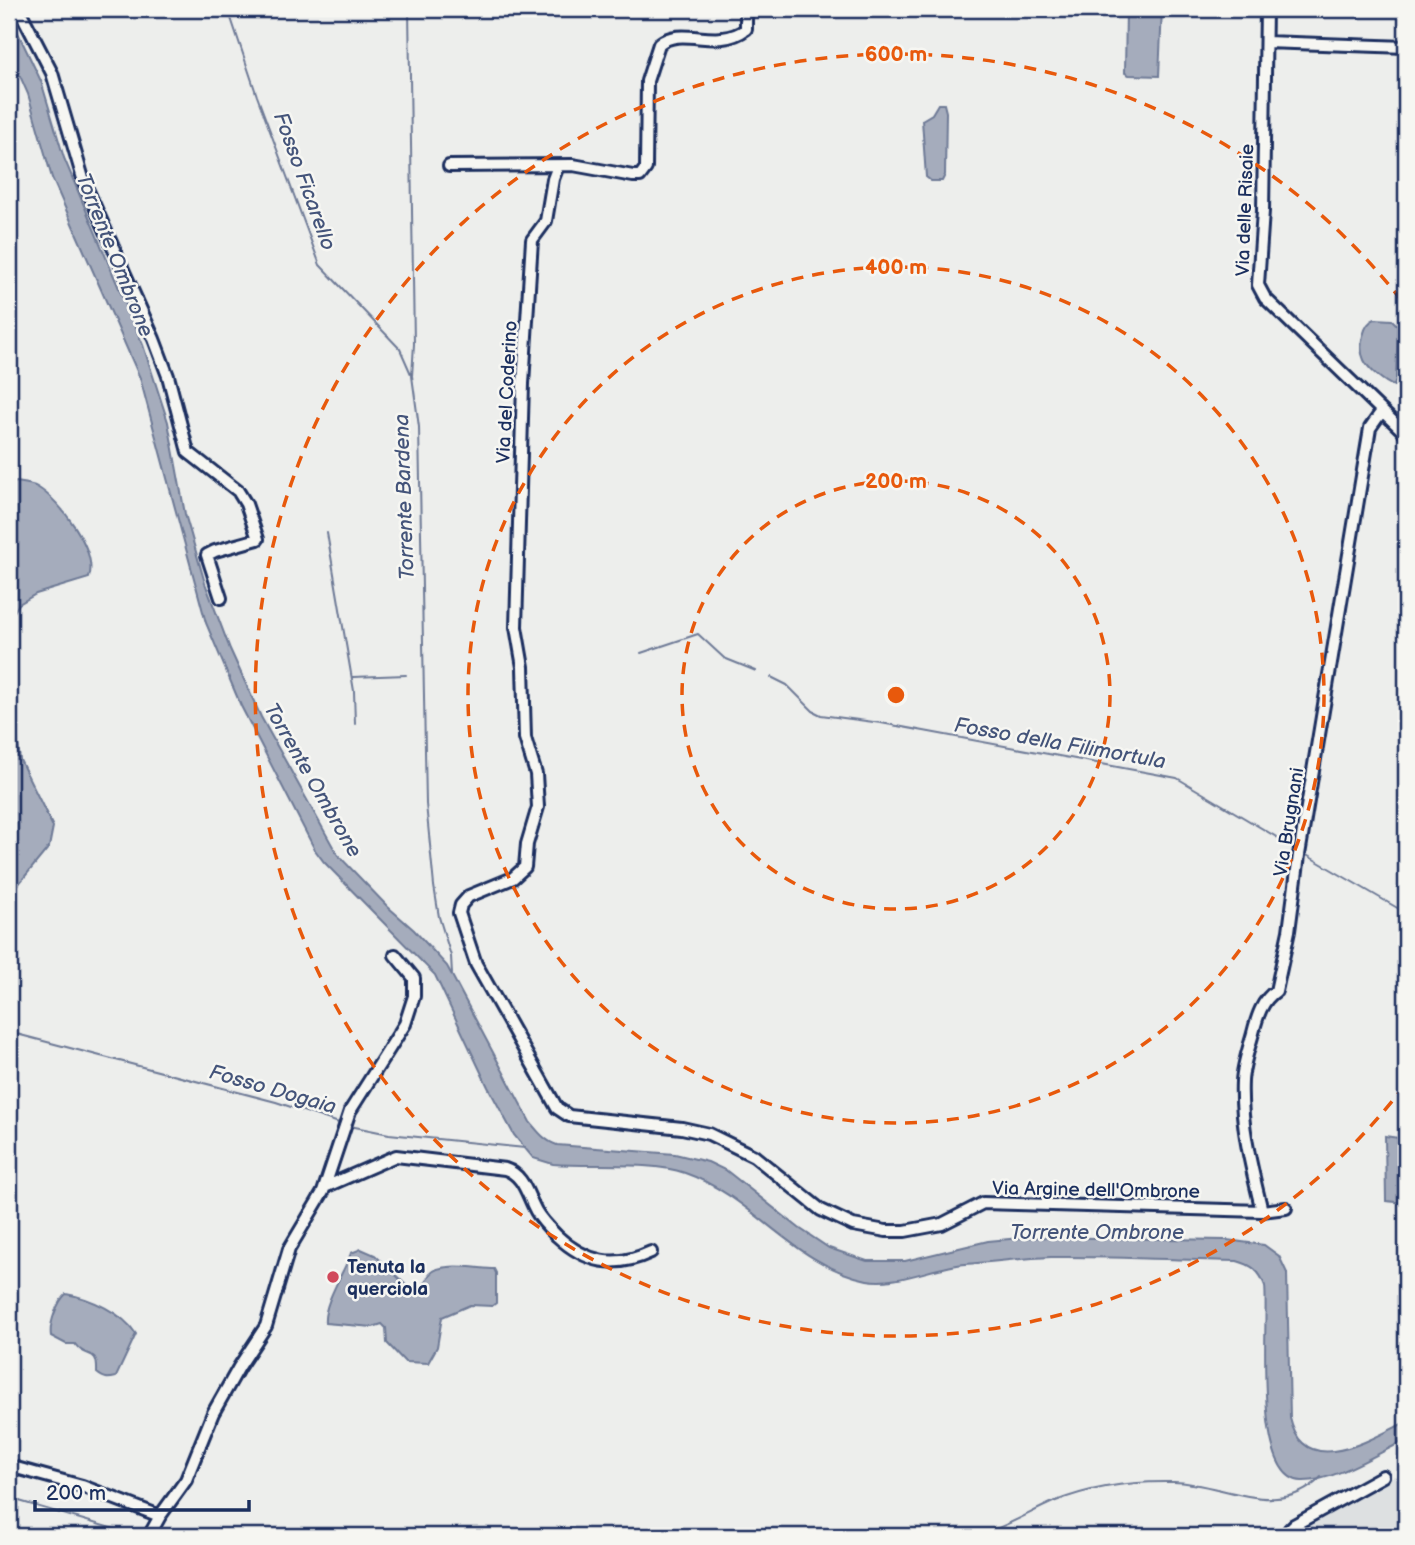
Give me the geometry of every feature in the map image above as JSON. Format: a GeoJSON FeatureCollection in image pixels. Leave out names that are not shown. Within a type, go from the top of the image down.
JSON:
{"type":"FeatureCollection","features":[{"type":"Feature","properties":{"kind":"street"},"geometry":{"type":"LineString","coordinates":[[19,9],[52,73],[84,182],[154,339],[168,376],[188,452],[238,491],[246,504],[258,539],[207,555],[220,598]]}},
{"type":"Feature","properties":{"kind":"street"},"geometry":{"type":"LineString","coordinates":[[449,166],[573,165],[640,176],[646,168],[647,80],[659,44],[673,37],[729,39],[746,29],[746,9]]}},
{"type":"Feature","properties":{"kind":"street","name":"Via delle Risaie"},"geometry":{"type":"LineString","coordinates":[[1266,9],[1263,211],[1258,285],[1265,298],[1406,434]]}},
{"type":"Feature","properties":{"kind":"street"},"geometry":{"type":"LineString","coordinates":[[1266,42],[1406,47]]}},
{"type":"Feature","properties":{"kind":"street","name":"Via del Coderino"},"geometry":{"type":"LineString","coordinates":[[459,913],[461,905],[469,896],[513,878],[524,867],[527,844],[538,807],[536,774],[525,738],[523,667],[516,627],[521,424],[530,252],[532,240],[546,221],[553,179],[558,166]]}},
{"type":"Feature","properties":{"kind":"street","name":"Via Brugnani"},"geometry":{"type":"LineString","coordinates":[[1262,1211],[1252,1167],[1242,1080],[1258,1014],[1269,996],[1276,991],[1289,931],[1370,428],[1382,411]]}},
{"type":"Feature","properties":{"kind":"street","name":"Via Argine dell'Ombrone"},"geometry":{"type":"LineString","coordinates":[[459,913],[475,964],[557,1108],[569,1116],[682,1128],[709,1134],[754,1156],[821,1210],[853,1225],[886,1231],[905,1231],[942,1224],[983,1203],[1262,1211]]}},
{"type":"Feature","properties":{"kind":"street"},"geometry":{"type":"LineString","coordinates":[[149,1536],[186,1480],[213,1413],[266,1326],[291,1244],[325,1186],[349,1114],[405,1024],[414,996],[414,978],[395,956]]}},
{"type":"Feature","properties":{"kind":"street"},"geometry":{"type":"LineString","coordinates":[[325,1186],[396,1156],[505,1169],[521,1180],[545,1224],[579,1254],[617,1263],[651,1252]]}},
{"type":"Feature","properties":{"kind":"street"},"geometry":{"type":"LineString","coordinates":[[1262,1211],[1286,1208]]}},
{"type":"Feature","properties":{"kind":"street"},"geometry":{"type":"LineString","coordinates":[[9,1466],[82,1486],[159,1519]]}},
{"type":"Feature","properties":{"kind":"street"},"geometry":{"type":"LineString","coordinates":[[1288,1536],[1294,1525],[1383,1476]]}},
{"type":"Feature","properties":{"kind":"shaded area"},"geometry":{"type":"Polygon","coordinates":[[[1406,1471],[1406,1536],[1295,1536],[1295,1530],[1406,1471]]]}},
{"type":"Feature","properties":{"kind":"water"},"geometry":{"type":"Polygon","coordinates":[[[1126,9],[1162,9],[1159,76],[1125,73],[1126,9]]]}},
{"type":"Feature","properties":{"kind":"water"},"geometry":{"type":"Polygon","coordinates":[[[9,14],[41,81],[64,158],[143,345],[168,422],[185,514],[205,583],[230,649],[261,717],[337,854],[447,966],[530,1122],[539,1133],[557,1145],[675,1154],[708,1162],[727,1171],[799,1228],[829,1248],[867,1261],[905,1261],[988,1241],[1031,1237],[1227,1240],[1264,1245],[1279,1256],[1287,1273],[1290,1418],[1298,1437],[1309,1448],[1340,1450],[1358,1445],[1406,1422],[1406,1440],[1327,1477],[1302,1481],[1286,1473],[1275,1454],[1269,1427],[1265,1362],[1265,1286],[1258,1273],[1237,1261],[1051,1257],[966,1264],[903,1278],[867,1280],[841,1272],[817,1260],[732,1198],[685,1173],[655,1167],[553,1164],[533,1158],[514,1135],[488,1087],[435,975],[315,850],[241,706],[206,623],[140,378],[52,178],[28,94],[9,51],[9,14]]]}},
{"type":"Feature","properties":{"kind":"water"},"geometry":{"type":"Polygon","coordinates":[[[938,104],[944,104],[946,112],[945,175],[942,181],[931,181],[926,177],[922,120],[932,114],[938,104]]]}},
{"type":"Feature","properties":{"kind":"water"},"geometry":{"type":"Polygon","coordinates":[[[1375,319],[1392,320],[1398,326],[1394,386],[1373,371],[1362,355],[1367,325],[1375,319]]]}},
{"type":"Feature","properties":{"kind":"water"},"geometry":{"type":"Polygon","coordinates":[[[16,482],[37,487],[57,503],[83,541],[90,567],[89,578],[36,594],[19,604],[10,618],[12,698],[20,760],[53,827],[49,847],[9,896],[9,485],[16,482]]]}},
{"type":"Feature","properties":{"kind":"water"},"geometry":{"type":"Polygon","coordinates":[[[1385,1136],[1406,1139],[1406,1203],[1386,1201],[1385,1136]]]}},
{"type":"Feature","properties":{"kind":"water"},"geometry":{"type":"Polygon","coordinates":[[[361,1249],[375,1255],[412,1291],[421,1290],[430,1274],[442,1268],[494,1269],[496,1303],[492,1306],[470,1305],[442,1317],[437,1347],[428,1363],[405,1362],[387,1343],[386,1328],[382,1324],[373,1327],[325,1323],[327,1307],[351,1253],[361,1249]]]}},
{"type":"Feature","properties":{"kind":"water"},"geometry":{"type":"Polygon","coordinates":[[[66,1294],[85,1299],[114,1313],[136,1334],[116,1377],[108,1378],[97,1373],[94,1356],[75,1344],[66,1344],[51,1336],[54,1314],[66,1294]]]}},
{"type":"Feature","properties":{"kind":"waterway","name":"Fosso Ficarello"},"geometry":{"type":"LineString","coordinates":[[228,9],[257,96],[320,265],[400,349],[411,374]]}},
{"type":"Feature","properties":{"kind":"waterway","name":"Torrente Bardena"},"geometry":{"type":"LineString","coordinates":[[409,9],[414,344],[412,376],[419,427],[426,804],[434,886],[439,917],[451,956],[452,974]]}},
{"type":"Feature","properties":{"kind":"waterway"},"geometry":{"type":"LineString","coordinates":[[327,533],[354,691],[355,724]]}},
{"type":"Feature","properties":{"kind":"waterway","name":"Fosso della Filimortula"},"geometry":{"type":"LineString","coordinates":[[641,653],[698,634],[724,658],[756,671]]}},
{"type":"Feature","properties":{"kind":"waterway"},"geometry":{"type":"LineString","coordinates":[[353,677],[406,675]]}},
{"type":"Feature","properties":{"kind":"waterway","name":"Fosso della Filimortula"},"geometry":{"type":"LineString","coordinates":[[771,677],[787,685],[813,711],[821,715],[881,723],[1177,778],[1295,848]]}},
{"type":"Feature","properties":{"kind":"waterway","name":"Fosso della Filimortula"},"geometry":{"type":"LineString","coordinates":[[1303,853],[1406,913]]}},
{"type":"Feature","properties":{"kind":"waterway","name":"Fosso Dogaia"},"geometry":{"type":"LineString","coordinates":[[9,1032],[276,1102],[342,1124]]}},
{"type":"Feature","properties":{"kind":"waterway","name":"Fosso Dogaia"},"geometry":{"type":"LineString","coordinates":[[350,1126],[389,1134],[525,1148]]}},
{"type":"Feature","properties":{"kind":"waterway"},"geometry":{"type":"LineString","coordinates":[[969,1536],[1001,1527],[1067,1497],[1112,1486],[1174,1482],[1269,1498],[1288,1496],[1305,1490],[1321,1477]]}},
{"type":"Feature","properties":{"kind":"waterway"},"geometry":{"type":"LineString","coordinates":[[9,1498],[138,1536]]}},
{"type":"Feature","properties":{"kind":"waterway"},"geometry":{"type":"LineString","coordinates":[[835,1536],[928,1536]]}},
{"type":"Feature","properties":{"kind":"place","name":"Tenuta la querciola"},"geometry":{"type":"Point","coordinates":[333,1277]}},
{"type":"Feature","properties":{"kind":"water label","name":"Torrente Ombrone"},"geometry":{"type":"Point","coordinates":[115,255]}},
{"type":"Feature","properties":{"kind":"water label","name":"Torrente Ombrone"},"geometry":{"type":"Point","coordinates":[313,780]}},
{"type":"Feature","properties":{"kind":"water label","name":"Torrente Ombrone"},"geometry":{"type":"Point","coordinates":[1097,1232]}}]}
